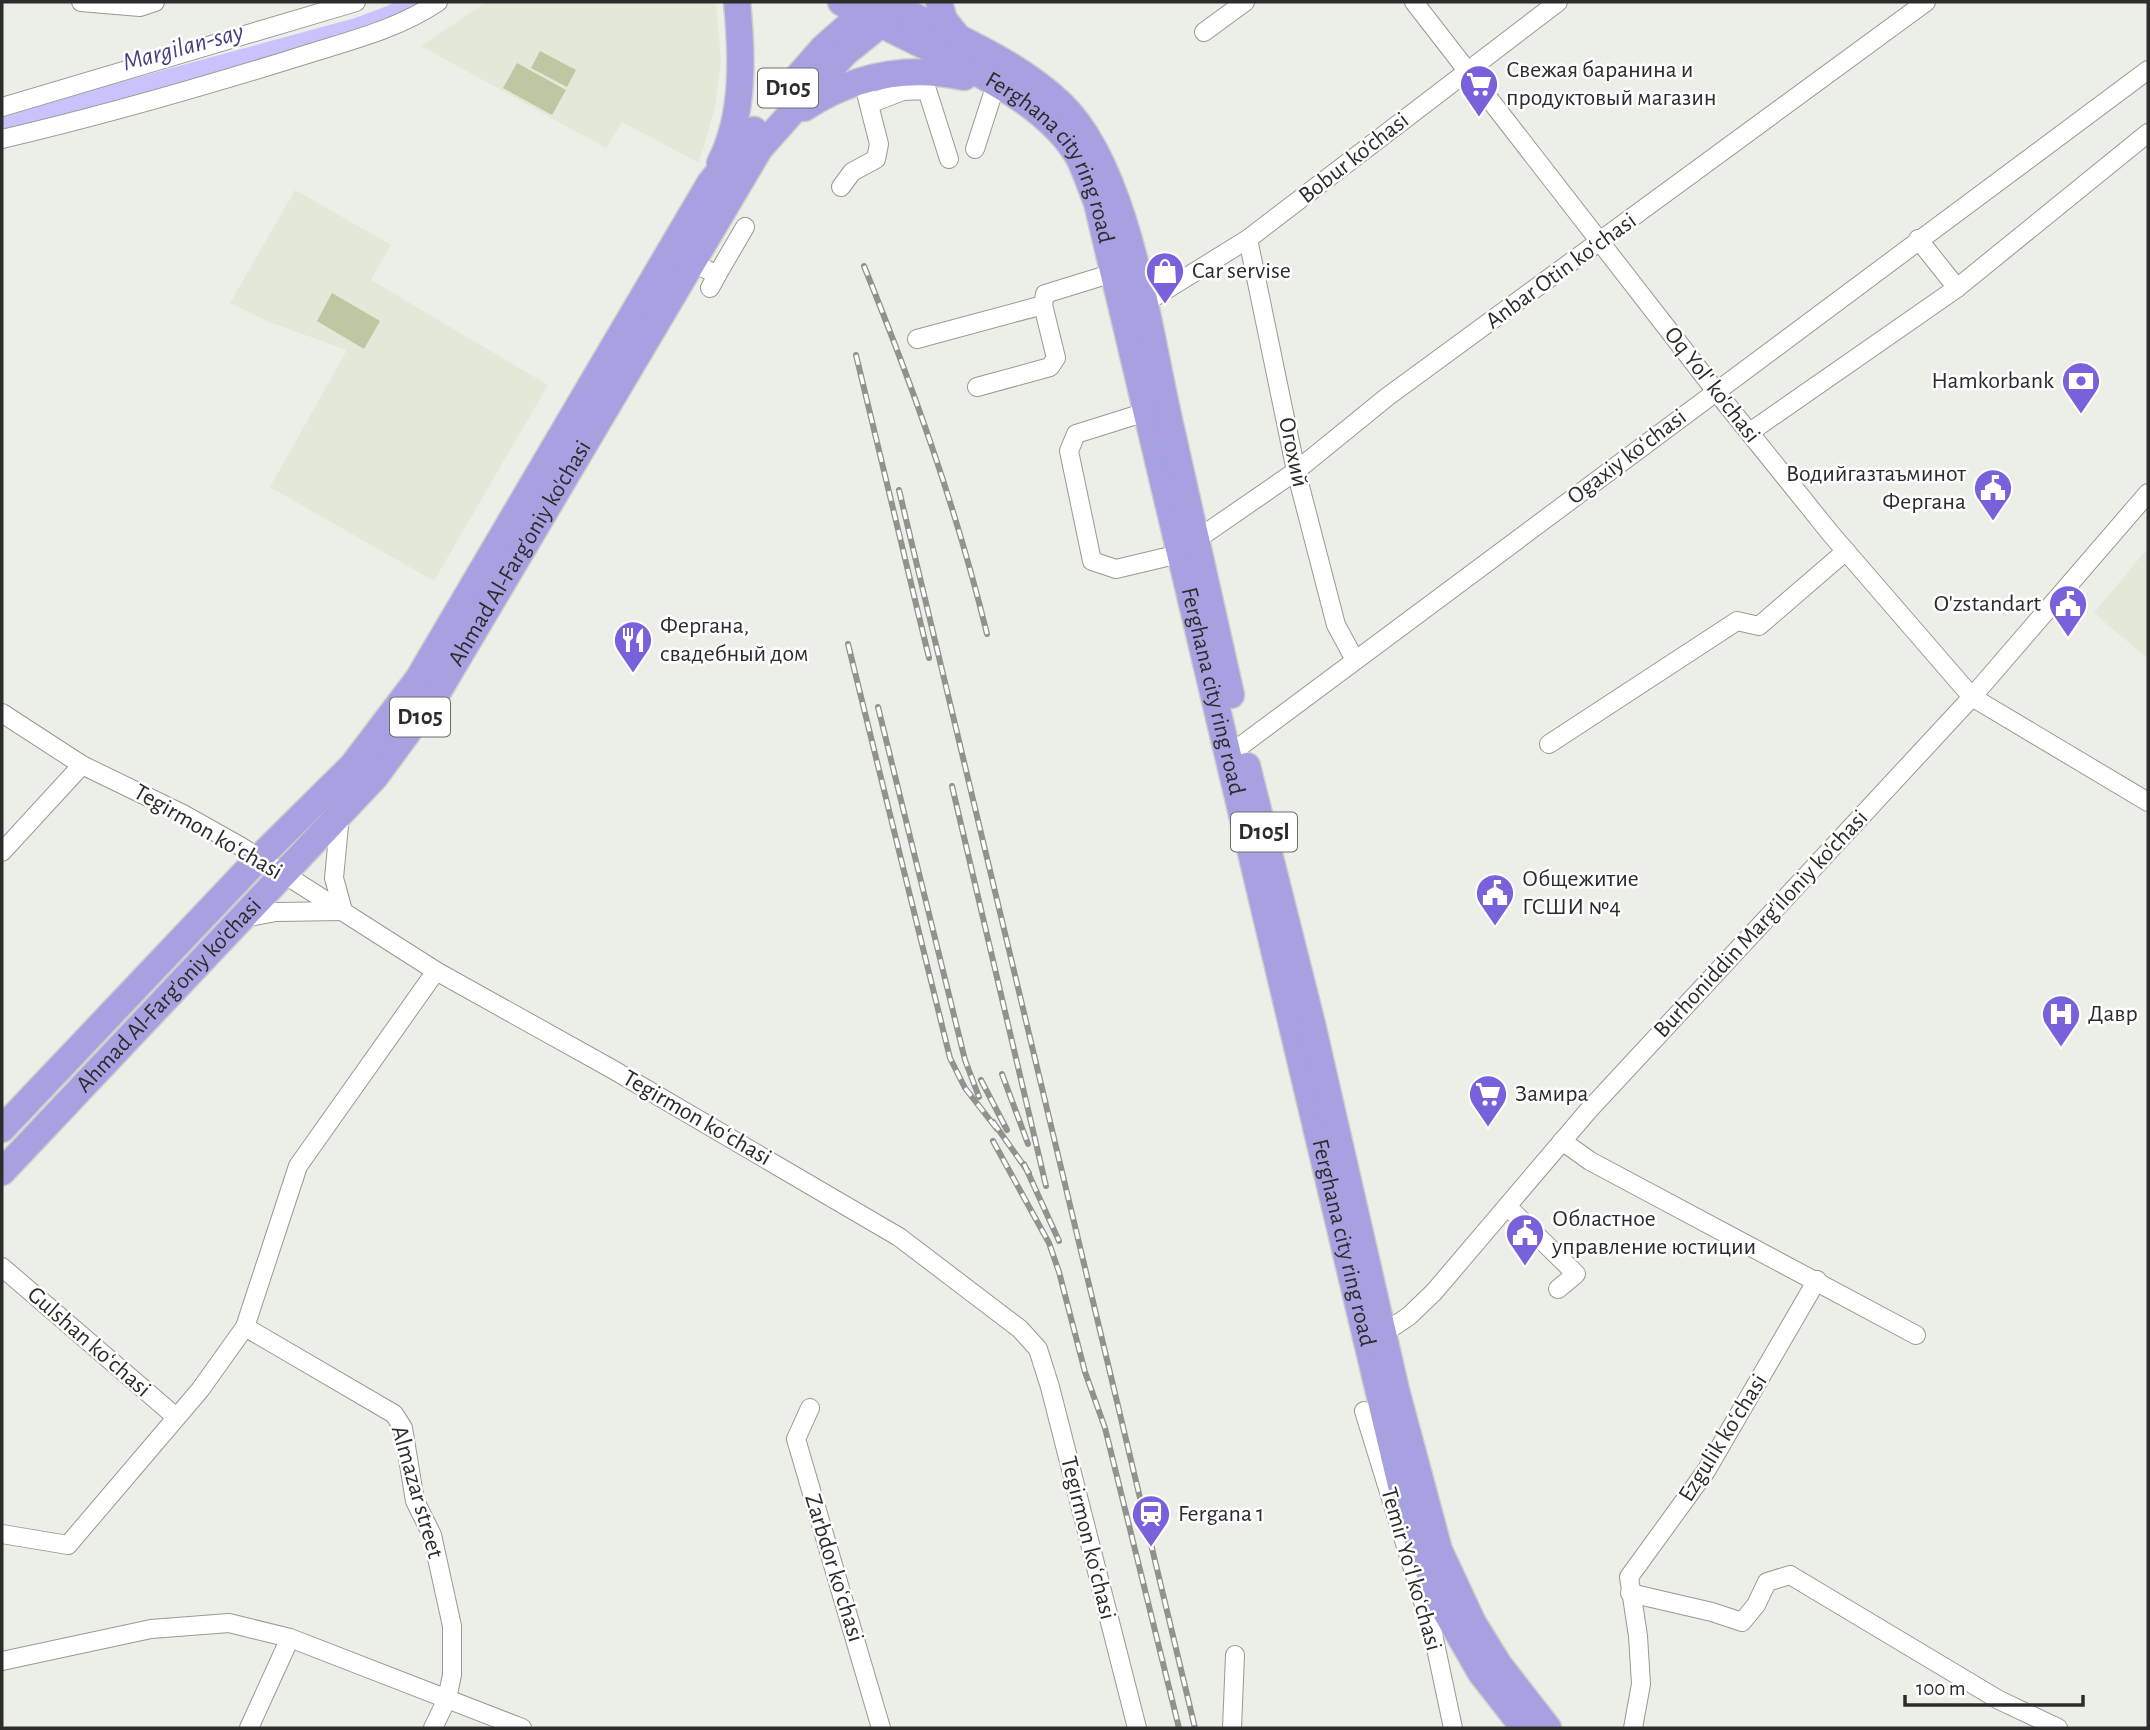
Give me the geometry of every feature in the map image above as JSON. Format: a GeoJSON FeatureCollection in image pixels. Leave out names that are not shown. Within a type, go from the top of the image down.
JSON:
{"type":"FeatureCollection","features":[{"type":"Feature","properties":{"kind":"highway"},"geometry":{"type":"LineString","coordinates":[[710,183],[726,153],[738,91],[740,59],[737,2]]}},
{"type":"Feature","properties":{"kind":"highway"},"geometry":{"type":"LineString","coordinates":[[939,2],[944,20],[961,41]]}},
{"type":"Feature","properties":{"kind":"highway","name":"Ahmad Al-Farg'oniy ko'chasi"},"geometry":{"type":"LineString","coordinates":[[4,1123],[257,860],[352,766],[418,679],[710,183],[794,80],[874,9]]}},
{"type":"Feature","properties":{"kind":"highway","name":"Ahmad Al-Farg'oniy ko'chasi"},"geometry":{"type":"LineString","coordinates":[[2,1172],[382,768],[439,690],[736,184],[779,124],[844,54],[874,9]]}},
{"type":"Feature","properties":{"kind":"highway","name":"Ferghana city ring road"},"geometry":{"type":"LineString","coordinates":[[874,9],[961,41],[1039,86],[1062,105],[1098,152],[1116,198],[1143,304],[1188,547],[1374,1339],[1445,1562],[1473,1623],[1548,1728]]}},
{"type":"Feature","properties":{"kind":"highway","name":"Ferghana city ring road"},"geometry":{"type":"LineString","coordinates":[[874,9],[1041,115],[1058,131],[1079,158],[1097,203],[1146,412],[1188,547],[1242,746],[1312,1024],[1405,1502],[1438,1598],[1481,1673],[1524,1728]]}},
{"type":"Feature","properties":{"kind":"highway"},"geometry":{"type":"LineString","coordinates":[[779,124],[825,94],[866,92],[895,72],[921,71],[994,83]]}},
{"type":"Feature","properties":{"kind":"street"},"geometry":{"type":"LineString","coordinates":[[81,2],[139,7],[155,2]]}},
{"type":"Feature","properties":{"kind":"street"},"geometry":{"type":"LineString","coordinates":[[2,107],[356,2]]}},
{"type":"Feature","properties":{"kind":"street"},"geometry":{"type":"LineString","coordinates":[[2,139],[122,110],[352,40],[401,23],[438,2]]}},
{"type":"Feature","properties":{"kind":"street"},"geometry":{"type":"LineString","coordinates":[[1204,33],[1245,2]]}},
{"type":"Feature","properties":{"kind":"street","name":"Oq Yol' ko'chasi"},"geometry":{"type":"LineString","coordinates":[[1414,2],[1715,390],[1846,551],[1972,696],[2148,802]]}},
{"type":"Feature","properties":{"kind":"street","name":"Bobur ko'chasi"},"geometry":{"type":"LineString","coordinates":[[1143,304],[1248,239],[1558,2]]}},
{"type":"Feature","properties":{"kind":"street","name":"Anbar Otin koʻchasi"},"geometry":{"type":"LineString","coordinates":[[1188,547],[1296,471],[1387,397],[1926,2]]}},
{"type":"Feature","properties":{"kind":"street","name":"Ogaxiy koʻchasi"},"geometry":{"type":"LineString","coordinates":[[1242,746],[1715,390],[2148,70]]}},
{"type":"Feature","properties":{"kind":"street"},"geometry":{"type":"LineString","coordinates":[[975,149],[994,83]]}},
{"type":"Feature","properties":{"kind":"street"},"geometry":{"type":"LineString","coordinates":[[841,187],[852,172],[876,159],[879,144],[866,92],[928,90],[949,159]]}},
{"type":"Feature","properties":{"kind":"street"},"geometry":{"type":"LineString","coordinates":[[1749,432],[1957,288],[2148,133]]}},
{"type":"Feature","properties":{"kind":"street"},"geometry":{"type":"LineString","coordinates":[[692,261],[714,282],[745,227]]}},
{"type":"Feature","properties":{"kind":"street","name":"Огохий"},"geometry":{"type":"LineString","coordinates":[[1248,239],[1296,471],[1335,625],[1355,660]]}},
{"type":"Feature","properties":{"kind":"street"},"geometry":{"type":"LineString","coordinates":[[1918,239],[1957,288]]}},
{"type":"Feature","properties":{"kind":"street"},"geometry":{"type":"LineString","coordinates":[[977,387],[1050,367],[1056,358],[1042,305],[1045,295],[1113,273]]}},
{"type":"Feature","properties":{"kind":"street"},"geometry":{"type":"LineString","coordinates":[[917,339],[1042,305]]}},
{"type":"Feature","properties":{"kind":"street"},"geometry":{"type":"LineString","coordinates":[[1146,412],[1076,434],[1069,451],[1092,561],[1116,569],[1188,547]]}},
{"type":"Feature","properties":{"kind":"street","name":"Burhoniddin Marg'iloniy ko'chasi"},"geometry":{"type":"LineString","coordinates":[[1374,1339],[1434,1292],[1562,1141],[1972,696],[2148,493]]}},
{"type":"Feature","properties":{"kind":"street"},"geometry":{"type":"LineString","coordinates":[[1549,744],[1737,621],[1759,626],[1846,551]]}},
{"type":"Feature","properties":{"kind":"street","name":"Tegirmon koʻchasi"},"geometry":{"type":"LineString","coordinates":[[2,713],[82,765],[183,814],[240,846],[257,860],[436,971],[612,1069],[888,1230],[1020,1329],[1038,1349],[1050,1387],[1137,1728]]}},
{"type":"Feature","properties":{"kind":"street"},"geometry":{"type":"LineString","coordinates":[[2,852],[82,765]]}},
{"type":"Feature","properties":{"kind":"street"},"geometry":{"type":"LineString","coordinates":[[243,918],[289,911],[343,911],[334,878],[340,815]]}},
{"type":"Feature","properties":{"kind":"street"},"geometry":{"type":"LineString","coordinates":[[2,1534],[68,1545],[176,1417],[245,1327],[298,1166],[436,971]]}},
{"type":"Feature","properties":{"kind":"street"},"geometry":{"type":"LineString","coordinates":[[1562,1141],[1590,1161],[1916,1335]]}},
{"type":"Feature","properties":{"kind":"street"},"geometry":{"type":"LineString","coordinates":[[1507,1206],[1576,1274],[1558,1289]]}},
{"type":"Feature","properties":{"kind":"street","name":"Gulshan koʻchasi"},"geometry":{"type":"LineString","coordinates":[[2,1267],[176,1417]]}},
{"type":"Feature","properties":{"kind":"street","name":"Ezgulik koʻchasi"},"geometry":{"type":"LineString","coordinates":[[1633,1728],[1641,1685],[1638,1636],[1629,1577],[1706,1471],[1817,1280]]}},
{"type":"Feature","properties":{"kind":"street","name":"Almazar street"},"geometry":{"type":"LineString","coordinates":[[245,1327],[394,1413],[403,1428],[415,1501],[432,1535],[452,1626],[452,1675],[446,1699],[433,1728]]}},
{"type":"Feature","properties":{"kind":"street","name":"Zarbdor koʻchasi"},"geometry":{"type":"LineString","coordinates":[[810,1408],[796,1439],[881,1728]]}},
{"type":"Feature","properties":{"kind":"street","name":"Temir Yoʻl koʻchasi"},"geometry":{"type":"LineString","coordinates":[[1364,1411],[1433,1634],[1452,1728]]}},
{"type":"Feature","properties":{"kind":"street"},"geometry":{"type":"LineString","coordinates":[[1630,1593],[1712,1612],[1742,1622],[1756,1605],[1767,1581],[1790,1575],[1987,1693],[2058,1728]]}},
{"type":"Feature","properties":{"kind":"street"},"geometry":{"type":"LineString","coordinates":[[2,1661],[89,1640],[206,1623],[229,1623],[290,1638],[522,1728]]}},
{"type":"Feature","properties":{"kind":"street"},"geometry":{"type":"LineString","coordinates":[[248,1728],[290,1638]]}},
{"type":"Feature","properties":{"kind":"street"},"geometry":{"type":"LineString","coordinates":[[1232,1728],[1235,1655]]}},
{"type":"Feature","properties":{"kind":"shaded area"},"geometry":{"type":"Polygon","coordinates":[[[487,2],[716,2],[721,60],[715,107],[699,163],[622,122],[606,148],[421,46],[487,2]]]}},
{"type":"Feature","properties":{"kind":"shaded area"},"geometry":{"type":"Polygon","coordinates":[[[295,190],[391,245],[371,280],[548,385],[434,581],[270,487],[347,350],[269,322],[230,303],[295,190]]]}},
{"type":"Feature","properties":{"kind":"shaded area"},"geometry":{"type":"Polygon","coordinates":[[[2148,548],[2148,659],[2094,613],[2148,548]]]}},
{"type":"Feature","properties":{"kind":"green space"},"geometry":{"type":"Polygon","coordinates":[[[540,51],[576,70],[567,87],[531,68],[540,51]]]}},
{"type":"Feature","properties":{"kind":"green space"},"geometry":{"type":"Polygon","coordinates":[[[517,63],[566,90],[552,115],[503,88],[517,63]]]}},
{"type":"Feature","properties":{"kind":"green space"},"geometry":{"type":"Polygon","coordinates":[[[332,293],[380,321],[364,349],[317,321],[332,293]]]}},
{"type":"Feature","properties":{"kind":"waterway","name":"Margilan-say"},"geometry":{"type":"LineString","coordinates":[[2,125],[355,29],[393,15],[416,2]]}},
{"type":"Feature","properties":{"kind":"railway"},"geometry":{"type":"LineString","coordinates":[[864,266],[932,448],[962,540],[987,634]]}},
{"type":"Feature","properties":{"kind":"railway"},"geometry":{"type":"LineString","coordinates":[[856,355],[929,658]]}},
{"type":"Feature","properties":{"kind":"railway"},"geometry":{"type":"LineString","coordinates":[[899,490],[1195,1728]]}},
{"type":"Feature","properties":{"kind":"railway"},"geometry":{"type":"LineString","coordinates":[[848,644],[950,1058],[965,1088],[997,1129]]}},
{"type":"Feature","properties":{"kind":"railway"},"geometry":{"type":"LineString","coordinates":[[878,707],[965,1060],[979,1097]]}},
{"type":"Feature","properties":{"kind":"railway"},"geometry":{"type":"LineString","coordinates":[[952,786],[1046,1186]]}},
{"type":"Feature","properties":{"kind":"railway"},"geometry":{"type":"LineString","coordinates":[[1002,1074],[1028,1144]]}},
{"type":"Feature","properties":{"kind":"railway"},"geometry":{"type":"LineString","coordinates":[[981,1080],[1007,1130]]}},
{"type":"Feature","properties":{"kind":"railway"},"geometry":{"type":"LineString","coordinates":[[993,1122],[1029,1173]]}},
{"type":"Feature","properties":{"kind":"railway"},"geometry":{"type":"LineString","coordinates":[[993,1141],[1049,1243],[1059,1272],[1085,1372],[1105,1428],[1179,1728]]}},
{"type":"Feature","properties":{"kind":"railway"},"geometry":{"type":"LineString","coordinates":[[1024,1164],[1059,1241]]}},
{"type":"Feature","properties":{"kind":"place","name":"Свежая баранина и продуктовый магазин"},"geometry":{"type":"Point","coordinates":[1479,118]}},
{"type":"Feature","properties":{"kind":"place","name":"Car servise"},"geometry":{"type":"Point","coordinates":[1165,305]}},
{"type":"Feature","properties":{"kind":"place","name":"Hamkorbank"},"geometry":{"type":"Point","coordinates":[2081,415]}},
{"type":"Feature","properties":{"kind":"place","name":"Водийгазтаъминот Фергана"},"geometry":{"type":"Point","coordinates":[1993,522]}},
{"type":"Feature","properties":{"kind":"place","name":"O'zstandart"},"geometry":{"type":"Point","coordinates":[2068,638]}},
{"type":"Feature","properties":{"kind":"place","name":"Фергана, свадебный дом"},"geometry":{"type":"Point","coordinates":[633,674]}},
{"type":"Feature","properties":{"kind":"place","name":"Общежитие ГСШИ №4"},"geometry":{"type":"Point","coordinates":[1495,927]}},
{"type":"Feature","properties":{"kind":"place","name":"Давр"},"geometry":{"type":"Point","coordinates":[2061,1048]}},
{"type":"Feature","properties":{"kind":"place","name":"Замира"},"geometry":{"type":"Point","coordinates":[1488,1128]}},
{"type":"Feature","properties":{"kind":"place","name":"Областное управление юстиции"},"geometry":{"type":"Point","coordinates":[1525,1267]}},
{"type":"Feature","properties":{"kind":"place","name":"Fergana 1"},"geometry":{"type":"Point","coordinates":[1151,1548]}}]}
